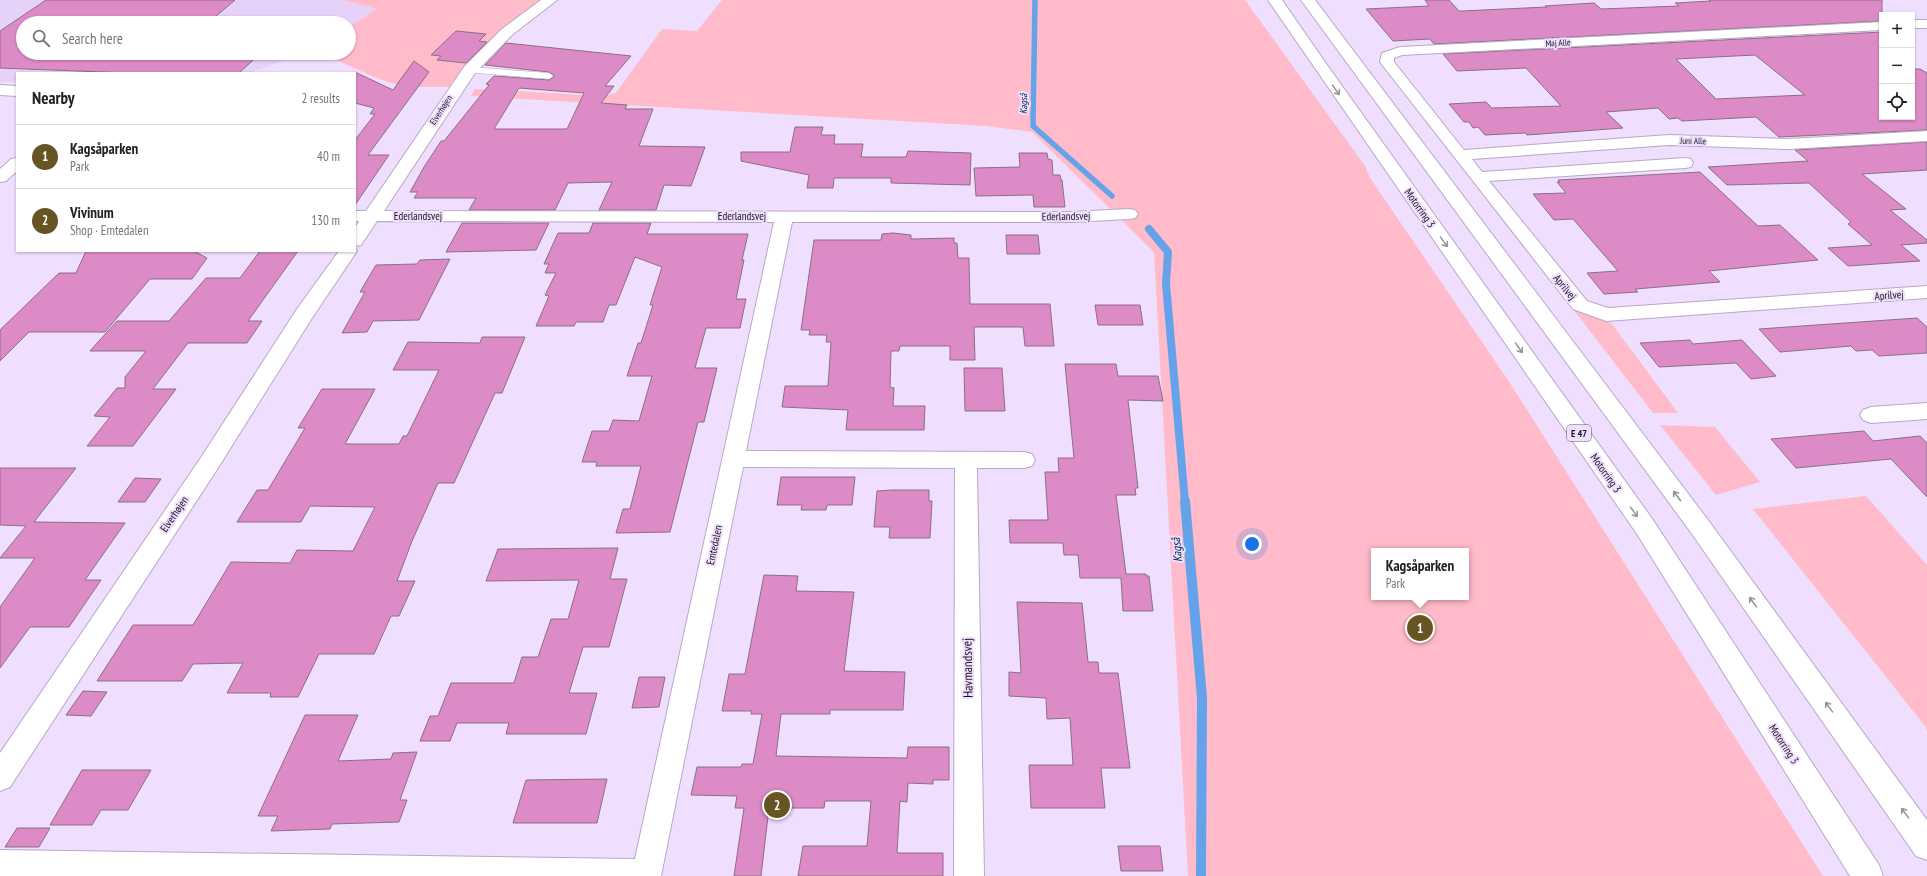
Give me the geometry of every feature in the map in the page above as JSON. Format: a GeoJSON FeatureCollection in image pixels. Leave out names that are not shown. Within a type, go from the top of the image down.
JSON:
{"type":"FeatureCollection","features":[{"type":"Feature","properties":{"kind":"main road","name":"Elverhøjen"},"geometry":{"type":"LineString","coordinates":[[356,238],[363,216],[469,70],[484,52],[506,32],[550,0]]}},
{"type":"Feature","properties":{"kind":"main road"},"geometry":{"type":"LineString","coordinates":[[1308,0],[1700,527],[1927,845]]}},
{"type":"Feature","properties":{"kind":"main road","name":"Motorring 3"},"geometry":{"type":"LineString","coordinates":[[1269,3],[1321,68],[1645,527],[1868,876]]}},
{"type":"Feature","properties":{"kind":"main road"},"geometry":{"type":"LineString","coordinates":[[1915,24],[1927,24]]}},
{"type":"Feature","properties":{"kind":"main road","name":"Maj Alle"},"geometry":{"type":"LineString","coordinates":[[1477,177],[1388,62],[1387,56],[1400,51],[1879,26]]}},
{"type":"Feature","properties":{"kind":"main road"},"geometry":{"type":"LineString","coordinates":[[0,90],[16,91]]}},
{"type":"Feature","properties":{"kind":"main road","name":"Juni Alle"},"geometry":{"type":"LineString","coordinates":[[1460,155],[1669,140],[1789,144],[1927,136]]}},
{"type":"Feature","properties":{"kind":"main road"},"geometry":{"type":"LineString","coordinates":[[1477,177],[1685,163]]}},
{"type":"Feature","properties":{"kind":"main road"},"geometry":{"type":"LineString","coordinates":[[0,177],[16,164]]}},
{"type":"Feature","properties":{"kind":"main road","name":"Aprilvej"},"geometry":{"type":"LineString","coordinates":[[1477,177],[1580,305],[1606,315],[1927,292]]}},
{"type":"Feature","properties":{"kind":"main road","name":"Ederlandsvej"},"geometry":{"type":"LineString","coordinates":[[363,216],[1071,217],[1129,214]]}},
{"type":"Feature","properties":{"kind":"main road","name":"Emtedalen"},"geometry":{"type":"LineString","coordinates":[[0,865],[646,875],[784,216]]}},
{"type":"Feature","properties":{"kind":"main road","name":"Elverhøjen"},"geometry":{"type":"LineString","coordinates":[[0,777],[208,465],[304,314],[347,252]]}},
{"type":"Feature","properties":{"kind":"main road"},"geometry":{"type":"LineString","coordinates":[[1871,415],[1927,411]]}},
{"type":"Feature","properties":{"kind":"main road"},"geometry":{"type":"LineString","coordinates":[[732,459],[1024,460]]}},
{"type":"Feature","properties":{"kind":"main road","name":"Havmandsvej"},"geometry":{"type":"LineString","coordinates":[[966,460],[969,876]]}},
{"type":"Feature","properties":{"kind":"lane"},"geometry":{"type":"LineString","coordinates":[[469,70],[549,76]]}},
{"type":"Feature","properties":{"kind":"shaded area"},"geometry":{"type":"Polygon","coordinates":[[[0,0],[343,0],[377,9],[356,22],[356,16],[16,16],[16,60],[286,60],[251,72],[16,72],[16,82],[0,82],[0,0]]]}},
{"type":"Feature","properties":{"kind":"shaded area"},"geometry":{"type":"Polygon","coordinates":[[[343,0],[551,0],[520,22],[456,87],[405,87],[379,79],[336,60],[356,60],[356,22],[377,9],[343,0]]]}},
{"type":"Feature","properties":{"kind":"shaded area"},"geometry":{"type":"Polygon","coordinates":[[[722,0],[1245,0],[1365,166],[1370,178],[1508,380],[1823,876],[1188,876],[1154,252],[1032,132],[987,126],[471,96],[475,89],[603,96],[616,93],[662,29],[697,31],[722,0]]]}},
{"type":"Feature","properties":{"kind":"shaded area"},"geometry":{"type":"Polygon","coordinates":[[[1570,305],[1612,324],[1678,413],[1653,413],[1570,305]]]}},
{"type":"Feature","properties":{"kind":"shaded area"},"geometry":{"type":"Polygon","coordinates":[[[1660,425],[1715,427],[1760,482],[1716,495],[1660,425]]]}},
{"type":"Feature","properties":{"kind":"shaded area"},"geometry":{"type":"Polygon","coordinates":[[[1866,496],[1927,565],[1927,731],[1925,726],[1753,509],[1866,496]]]}},
{"type":"Feature","properties":{"kind":"building"},"geometry":{"type":"Polygon","coordinates":[[[46,0],[235,0],[216,16],[22,16],[46,0]]]}},
{"type":"Feature","properties":{"kind":"building"},"geometry":{"type":"Polygon","coordinates":[[[1425,0],[1449,0],[1459,11],[1462,11],[1594,3],[1601,9],[1679,6],[1675,3],[1711,1],[1709,0],[1882,0],[1882,12],[1879,12],[1879,21],[1434,44],[1430,39],[1393,41],[1366,9],[1429,6],[1425,0]]]}},
{"type":"Feature","properties":{"kind":"building"},"geometry":{"type":"Polygon","coordinates":[[[16,20],[16,60],[253,60],[240,72],[102,72],[0,68],[0,31],[16,20]]]}},
{"type":"Feature","properties":{"kind":"building"},"geometry":{"type":"Polygon","coordinates":[[[456,31],[486,34],[479,41],[487,42],[466,63],[437,60],[441,56],[431,55],[456,31]]]}},
{"type":"Feature","properties":{"kind":"building"},"geometry":{"type":"Polygon","coordinates":[[[1879,32],[1879,120],[1915,120],[1915,69],[1920,69],[1927,73],[1927,130],[1779,137],[1756,117],[1682,121],[1678,118],[1669,119],[1658,108],[1606,112],[1623,128],[1527,135],[1525,133],[1485,135],[1478,127],[1473,128],[1469,122],[1464,122],[1449,104],[1486,102],[1492,108],[1561,106],[1526,68],[1457,71],[1443,54],[1879,32]],[[1755,55],[1676,59],[1716,99],[1805,95],[1755,55]]]}},
{"type":"Feature","properties":{"kind":"building"},"geometry":{"type":"Polygon","coordinates":[[[506,43],[631,56],[605,86],[614,86],[601,103],[627,105],[625,109],[653,109],[639,146],[705,147],[691,186],[664,185],[656,210],[599,210],[612,182],[568,183],[555,210],[469,210],[476,198],[414,198],[418,192],[410,192],[441,141],[444,141],[489,85],[486,84],[494,76],[549,80],[554,77],[554,75],[549,72],[485,65],[506,43]],[[519,88],[494,129],[567,129],[584,93],[519,88]]]}},
{"type":"Feature","properties":{"kind":"building"},"geometry":{"type":"Polygon","coordinates":[[[414,61],[429,72],[368,155],[389,155],[356,204],[356,139],[375,114],[370,114],[374,108],[356,103],[356,72],[393,90],[414,61]]]}},
{"type":"Feature","properties":{"kind":"building"},"geometry":{"type":"Polygon","coordinates":[[[795,127],[823,127],[821,135],[835,135],[834,144],[863,144],[861,157],[906,157],[908,151],[971,153],[970,185],[891,183],[891,178],[834,178],[833,188],[807,188],[809,175],[741,161],[741,152],[790,152],[795,127]]]}},
{"type":"Feature","properties":{"kind":"building"},"geometry":{"type":"Polygon","coordinates":[[[1927,142],[1927,170],[1862,174],[1906,209],[1890,210],[1927,240],[1927,243],[1901,245],[1920,261],[1848,266],[1828,248],[1872,245],[1848,224],[1851,222],[1809,183],[1727,185],[1708,167],[1808,161],[1795,150],[1927,142]]]}},
{"type":"Feature","properties":{"kind":"building"},"geometry":{"type":"Polygon","coordinates":[[[1019,153],[1047,153],[1048,159],[1052,160],[1053,175],[1060,175],[1062,180],[1065,207],[1034,207],[1033,195],[976,196],[974,168],[1020,167],[1019,153]]]}},
{"type":"Feature","properties":{"kind":"building"},"geometry":{"type":"Polygon","coordinates":[[[1700,172],[1758,226],[1780,225],[1818,260],[1709,271],[1720,282],[1635,289],[1638,292],[1604,294],[1587,273],[1618,271],[1573,219],[1554,220],[1533,194],[1566,193],[1557,182],[1560,182],[1558,180],[1700,172]]]}},
{"type":"Feature","properties":{"kind":"building"},"geometry":{"type":"Polygon","coordinates":[[[462,223],[549,223],[536,250],[446,252],[462,223]]]}},
{"type":"Feature","properties":{"kind":"building"},"geometry":{"type":"Polygon","coordinates":[[[593,223],[651,223],[647,234],[748,234],[736,299],[746,299],[740,328],[706,328],[695,368],[717,368],[704,422],[698,422],[670,532],[616,533],[623,509],[630,509],[641,466],[596,466],[597,462],[582,462],[592,431],[609,431],[613,420],[639,421],[652,376],[627,376],[638,343],[641,343],[653,305],[650,305],[662,267],[635,257],[616,305],[609,305],[603,322],[576,322],[574,326],[536,326],[549,296],[545,295],[556,273],[545,273],[549,264],[544,264],[558,233],[589,233],[593,223]]]}},
{"type":"Feature","properties":{"kind":"building"},"geometry":{"type":"Polygon","coordinates":[[[893,233],[911,235],[911,239],[954,238],[954,243],[957,243],[958,258],[969,258],[970,304],[1050,304],[1054,346],[1025,346],[1023,327],[974,327],[975,360],[950,360],[950,346],[900,346],[899,351],[891,351],[890,387],[894,388],[893,406],[925,406],[924,430],[846,430],[848,410],[782,407],[785,386],[828,386],[831,342],[826,342],[827,335],[809,335],[810,330],[801,330],[814,240],[881,240],[882,234],[893,233]]]}},
{"type":"Feature","properties":{"kind":"building"},"geometry":{"type":"Polygon","coordinates":[[[1006,235],[1038,235],[1040,254],[1007,254],[1006,235]]]}},
{"type":"Feature","properties":{"kind":"building"},"geometry":{"type":"Polygon","coordinates":[[[86,252],[196,252],[207,258],[192,279],[150,279],[105,332],[29,332],[0,361],[0,330],[59,273],[76,273],[86,252]]]}},
{"type":"Feature","properties":{"kind":"building"},"geometry":{"type":"Polygon","coordinates":[[[259,252],[297,252],[248,321],[262,321],[247,343],[188,343],[153,389],[176,389],[133,446],[87,446],[110,417],[94,416],[117,388],[125,388],[125,377],[146,351],[90,351],[117,321],[169,321],[206,278],[240,278],[259,252]]]}},
{"type":"Feature","properties":{"kind":"building"},"geometry":{"type":"Polygon","coordinates":[[[450,259],[419,320],[373,321],[367,332],[342,333],[365,292],[360,292],[376,265],[417,264],[420,260],[450,259]]]}},
{"type":"Feature","properties":{"kind":"building"},"geometry":{"type":"Polygon","coordinates":[[[1095,305],[1140,305],[1143,325],[1098,325],[1095,305]]]}},
{"type":"Feature","properties":{"kind":"building"},"geometry":{"type":"Polygon","coordinates":[[[1917,318],[1927,327],[1927,353],[1879,356],[1872,350],[1856,351],[1851,346],[1780,352],[1759,329],[1917,318]]]}},
{"type":"Feature","properties":{"kind":"building"},"geometry":{"type":"Polygon","coordinates":[[[482,337],[525,337],[502,393],[495,393],[454,483],[438,483],[412,541],[397,581],[415,581],[399,616],[391,616],[374,654],[319,654],[298,697],[270,697],[271,693],[227,693],[243,663],[193,664],[182,681],[97,681],[133,625],[193,625],[231,562],[290,563],[297,550],[353,551],[375,507],[310,506],[301,522],[237,522],[257,490],[268,490],[305,428],[298,428],[322,389],[375,389],[345,444],[399,444],[403,436],[407,436],[439,370],[393,370],[408,342],[480,343],[482,337]]]}},
{"type":"Feature","properties":{"kind":"building"},"geometry":{"type":"Polygon","coordinates":[[[1690,340],[1693,344],[1742,340],[1776,376],[1751,379],[1736,363],[1659,367],[1640,343],[1690,340]]]}},
{"type":"Feature","properties":{"kind":"building"},"geometry":{"type":"Polygon","coordinates":[[[1065,364],[1116,364],[1118,376],[1158,376],[1163,401],[1128,400],[1138,488],[1135,488],[1136,495],[1116,495],[1126,574],[1146,574],[1146,576],[1149,576],[1153,611],[1123,611],[1121,578],[1080,578],[1078,555],[1064,555],[1063,543],[1010,543],[1009,520],[1048,520],[1045,472],[1059,472],[1058,458],[1074,458],[1065,364]]]}},
{"type":"Feature","properties":{"kind":"building"},"geometry":{"type":"Polygon","coordinates":[[[964,368],[1002,368],[1005,411],[965,411],[964,368]]]}},
{"type":"Feature","properties":{"kind":"building"},"geometry":{"type":"Polygon","coordinates":[[[1864,431],[1873,441],[1920,436],[1927,443],[1927,497],[1891,459],[1796,468],[1771,439],[1864,431]]]}},
{"type":"Feature","properties":{"kind":"building"},"geometry":{"type":"Polygon","coordinates":[[[0,468],[76,468],[34,522],[125,523],[85,580],[101,580],[69,627],[30,627],[0,668],[0,607],[35,558],[0,558],[26,526],[0,525],[0,468]]]}},
{"type":"Feature","properties":{"kind":"building"},"geometry":{"type":"Polygon","coordinates":[[[781,477],[855,477],[852,505],[827,505],[826,510],[801,510],[802,505],[777,505],[781,477]]]}},
{"type":"Feature","properties":{"kind":"building"},"geometry":{"type":"Polygon","coordinates":[[[135,478],[161,479],[145,502],[118,502],[135,478]]]}},
{"type":"Feature","properties":{"kind":"building"},"geometry":{"type":"Polygon","coordinates":[[[929,490],[929,501],[932,501],[930,538],[889,538],[890,527],[874,527],[877,491],[929,490]]]}},
{"type":"Feature","properties":{"kind":"building"},"geometry":{"type":"Polygon","coordinates":[[[618,548],[610,579],[627,579],[609,647],[583,647],[569,693],[597,693],[586,734],[506,734],[509,723],[457,723],[450,741],[420,741],[430,716],[438,716],[451,683],[514,683],[522,657],[538,657],[551,619],[568,619],[579,580],[486,581],[498,549],[618,548]]]}},
{"type":"Feature","properties":{"kind":"building"},"geometry":{"type":"Polygon","coordinates":[[[764,575],[798,576],[796,591],[854,592],[844,671],[905,672],[903,710],[830,710],[830,714],[781,714],[776,756],[907,758],[908,747],[949,747],[949,780],[933,780],[933,784],[908,783],[907,802],[900,801],[897,853],[943,853],[943,876],[798,876],[803,846],[867,846],[871,801],[825,801],[824,808],[769,808],[761,876],[734,876],[744,808],[735,808],[737,796],[691,795],[697,767],[741,767],[742,764],[753,764],[762,714],[751,714],[752,711],[722,711],[729,674],[745,674],[764,575]]]}},
{"type":"Feature","properties":{"kind":"building"},"geometry":{"type":"Polygon","coordinates":[[[1017,602],[1082,603],[1088,662],[1098,662],[1099,673],[1118,673],[1130,768],[1101,768],[1105,808],[1031,808],[1029,765],[1073,765],[1070,718],[1047,719],[1046,698],[1009,696],[1009,672],[1021,673],[1017,602]]]}},
{"type":"Feature","properties":{"kind":"building"},"geometry":{"type":"Polygon","coordinates":[[[639,677],[665,677],[659,707],[632,708],[639,677]]]}},
{"type":"Feature","properties":{"kind":"building"},"geometry":{"type":"Polygon","coordinates":[[[83,691],[107,692],[91,716],[66,715],[83,691]]]}},
{"type":"Feature","properties":{"kind":"building"},"geometry":{"type":"Polygon","coordinates":[[[305,715],[358,715],[338,761],[391,759],[393,753],[417,752],[400,800],[407,800],[399,822],[332,824],[330,829],[271,831],[278,816],[258,816],[305,715]]]}},
{"type":"Feature","properties":{"kind":"building"},"geometry":{"type":"Polygon","coordinates":[[[82,770],[151,770],[128,810],[101,810],[92,825],[50,825],[82,770]]]}},
{"type":"Feature","properties":{"kind":"building"},"geometry":{"type":"Polygon","coordinates":[[[607,779],[597,823],[513,823],[526,780],[607,779]]]}},
{"type":"Feature","properties":{"kind":"building"},"geometry":{"type":"Polygon","coordinates":[[[17,828],[50,828],[39,847],[5,847],[17,828]]]}},
{"type":"Feature","properties":{"kind":"building"},"geometry":{"type":"Polygon","coordinates":[[[1118,846],[1160,846],[1163,871],[1121,871],[1118,846]]]}},
{"type":"Feature","properties":{"kind":"waterway","name":"Kagså"},"geometry":{"type":"LineString","coordinates":[[1035,0],[1033,126],[1112,196]]}},
{"type":"Feature","properties":{"kind":"waterway","name":"Kagså"},"geometry":{"type":"LineString","coordinates":[[1149,229],[1168,252],[1166,284],[1185,502]]}},
{"type":"Feature","properties":{"kind":"waterway","name":"Kagså"},"geometry":{"type":"LineString","coordinates":[[1185,501],[1202,698],[1201,876]]}},
{"type":"Feature","properties":{"kind":"place","name":"Kagsåparken"},"geometry":{"type":"Point","coordinates":[1420,628]}},
{"type":"Feature","properties":{"kind":"place","name":"Vivinum"},"geometry":{"type":"Point","coordinates":[777,805]}}]}
